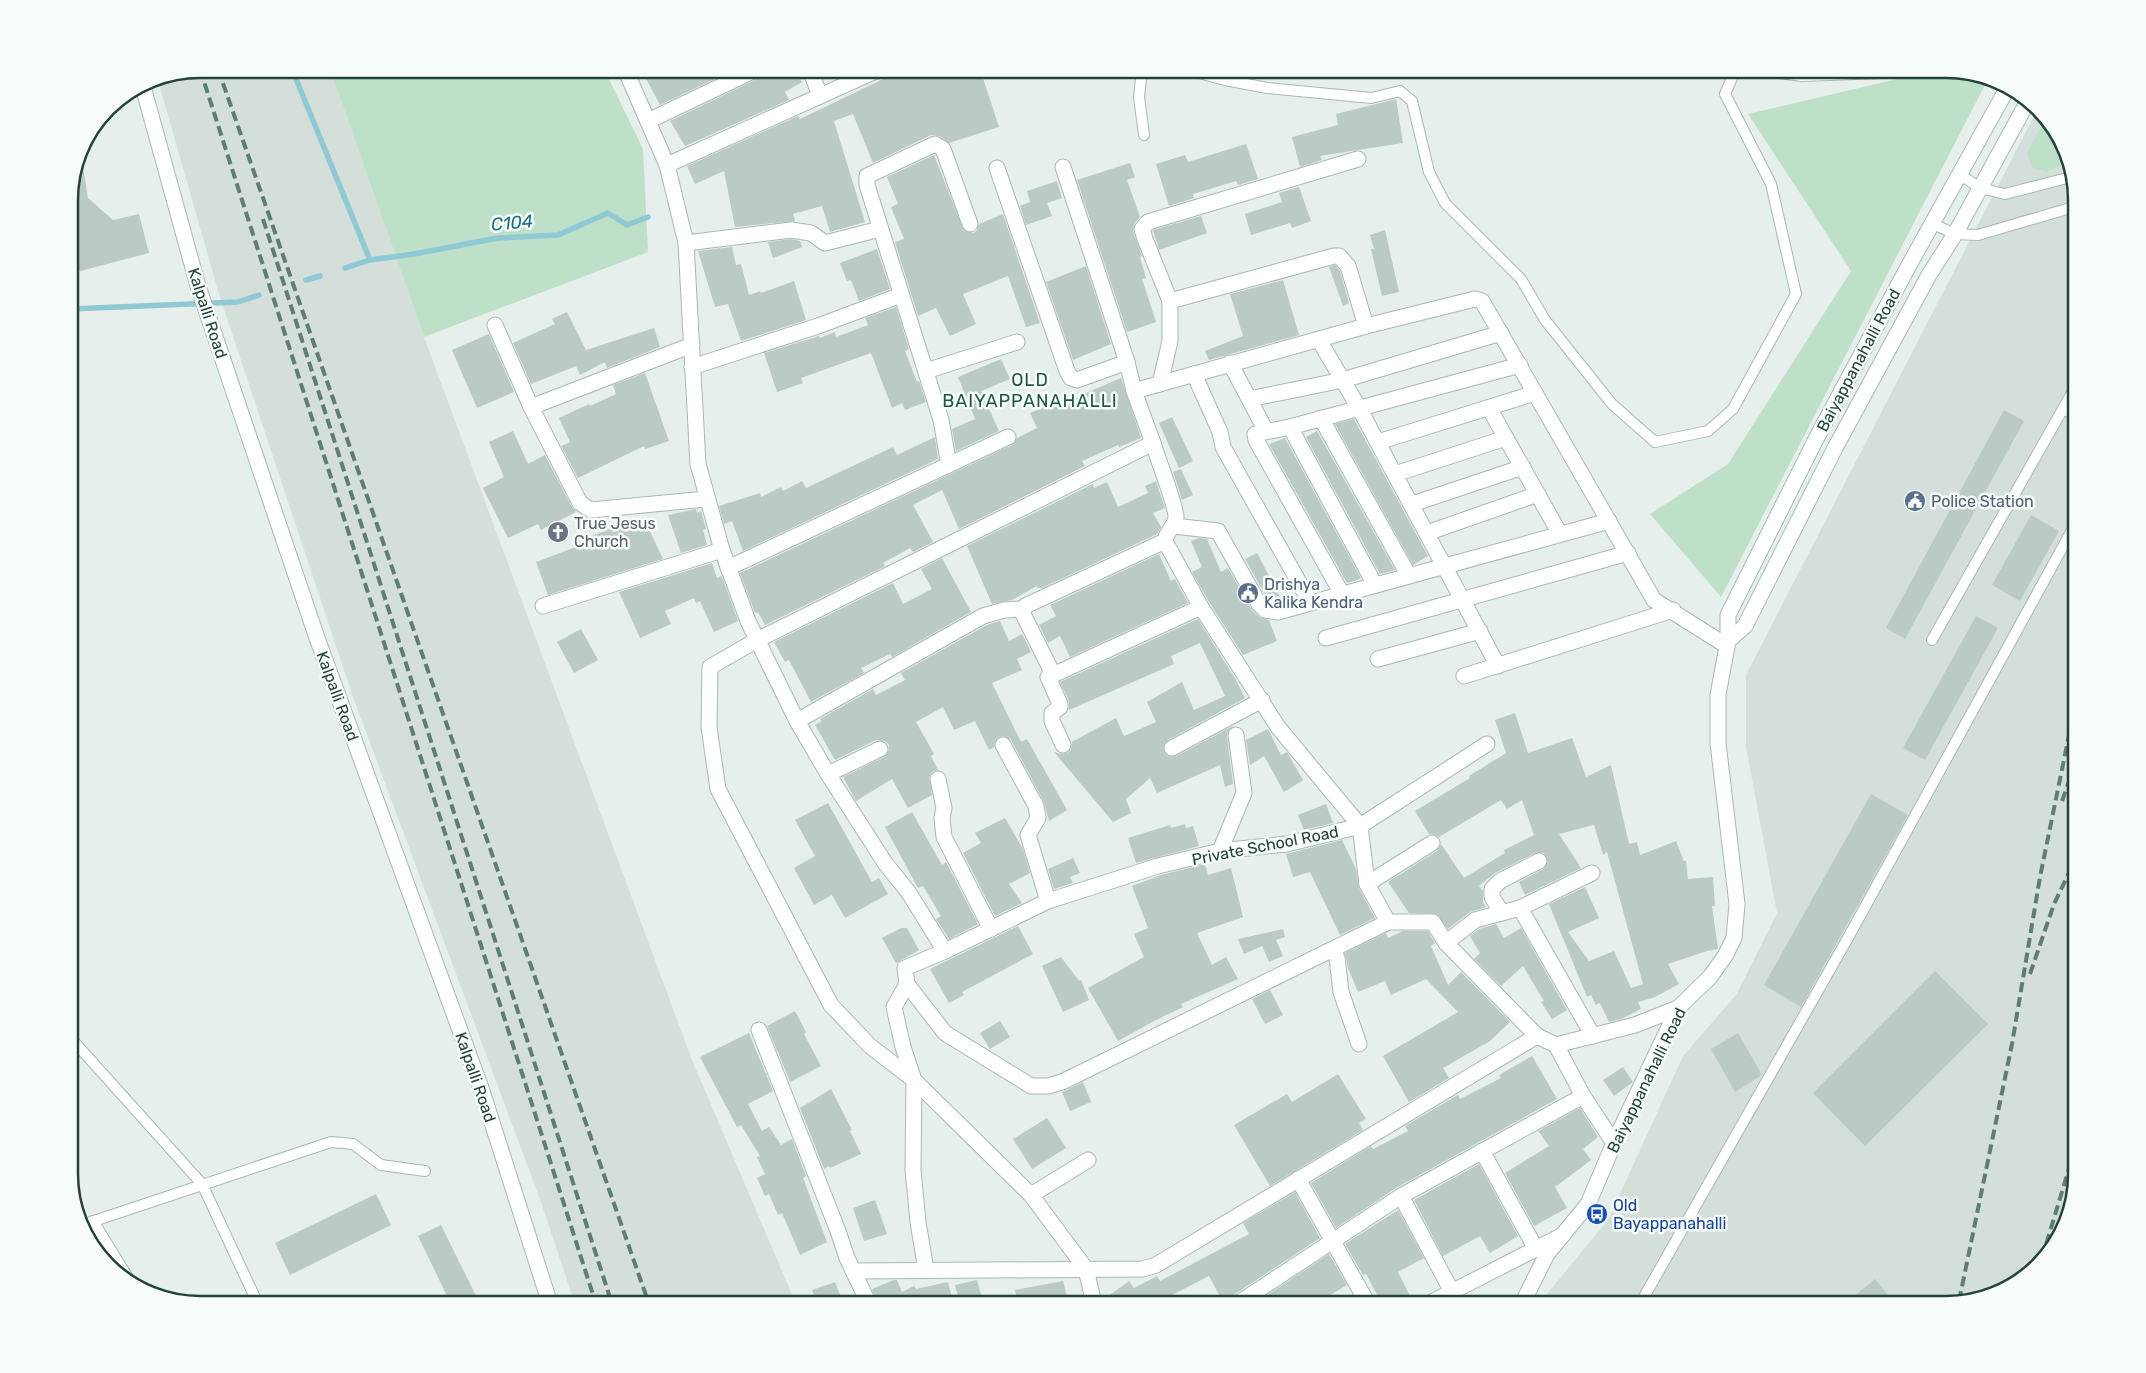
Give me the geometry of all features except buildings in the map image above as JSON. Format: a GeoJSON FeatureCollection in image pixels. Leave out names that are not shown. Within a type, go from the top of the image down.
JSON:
{"type":"FeatureCollection","features":[{"type":"Feature","properties":{"kind":"street"},"geometry":{"type":"LineString","coordinates":[[633,78],[648,121],[667,165],[686,243],[698,464],[706,499],[728,568],[756,640],[797,721],[828,774],[885,863],[909,893],[944,951]]}},
{"type":"Feature","properties":{"kind":"street"},"geometry":{"type":"LineString","coordinates":[[648,121],[739,78]]}},
{"type":"Feature","properties":{"kind":"street"},"geometry":{"type":"LineString","coordinates":[[813,78],[820,96]]}},
{"type":"Feature","properties":{"kind":"street"},"geometry":{"type":"LineString","coordinates":[[667,165],[861,78]]}},
{"type":"Feature","properties":{"kind":"street","name":"Kalpalli Road"},"geometry":{"type":"LineString","coordinates":[[144,91],[207,312],[317,638],[481,1088],[547,1296]]}},
{"type":"Feature","properties":{"kind":"street","name":"Baiyappanahalli Road"},"geometry":{"type":"LineString","coordinates":[[1526,1296],[1547,1254],[1588,1204],[1614,1143],[1678,1008],[1710,977],[1726,956],[1734,938],[1737,904],[1718,743],[1718,695],[1728,644],[1728,615],[1816,439],[1908,267],[2005,92]]}},
{"type":"Feature","properties":{"kind":"street","name":"Baiyappanahalli Road"},"geometry":{"type":"LineString","coordinates":[[1728,644],[1744,626],[1835,448],[2025,106]]}},
{"type":"Feature","properties":{"kind":"street"},"geometry":{"type":"LineString","coordinates":[[949,465],[941,420],[880,228],[867,185],[867,176],[935,144],[943,149],[970,224]]}},
{"type":"Feature","properties":{"kind":"street"},"geometry":{"type":"LineString","coordinates":[[1160,384],[1170,341],[1170,301],[1142,229],[1148,222],[1358,159]]}},
{"type":"Feature","properties":{"kind":"street"},"geometry":{"type":"LineString","coordinates":[[797,721],[983,616],[1004,610],[1023,609],[1025,606],[1165,541],[1168,532],[1174,526],[1176,513],[1134,391],[1127,362],[1063,167]]}},
{"type":"Feature","properties":{"kind":"street"},"geometry":{"type":"LineString","coordinates":[[997,168],[1071,378],[1077,380],[1127,362]]}},
{"type":"Feature","properties":{"kind":"street"},"geometry":{"type":"LineString","coordinates":[[686,243],[790,230],[811,233],[825,242],[880,228]]}},
{"type":"Feature","properties":{"kind":"street"},"geometry":{"type":"LineString","coordinates":[[1170,301],[1339,256],[1348,266],[1366,326]]}},
{"type":"Feature","properties":{"kind":"street"},"geometry":{"type":"LineString","coordinates":[[1908,267],[1929,276]]}},
{"type":"Feature","properties":{"kind":"street"},"geometry":{"type":"LineString","coordinates":[[692,367],[818,326],[901,295]]}},
{"type":"Feature","properties":{"kind":"street"},"geometry":{"type":"LineString","coordinates":[[1134,391],[1366,326],[1475,299],[1482,301],[1654,600],[1728,644]]}},
{"type":"Feature","properties":{"kind":"street"},"geometry":{"type":"LineString","coordinates":[[496,325],[531,407],[580,503],[585,508],[591,510],[706,499]]}},
{"type":"Feature","properties":{"kind":"street"},"geometry":{"type":"LineString","coordinates":[[1249,399],[1343,380],[1501,334]]}},
{"type":"Feature","properties":{"kind":"street"},"geometry":{"type":"LineString","coordinates":[[1319,340],[1360,408],[1498,666]]}},
{"type":"Feature","properties":{"kind":"street"},"geometry":{"type":"LineString","coordinates":[[926,371],[1017,342]]}},
{"type":"Feature","properties":{"kind":"street"},"geometry":{"type":"LineString","coordinates":[[531,407],[692,345]]}},
{"type":"Feature","properties":{"kind":"street"},"geometry":{"type":"LineString","coordinates":[[1230,363],[1266,431]]}},
{"type":"Feature","properties":{"kind":"street"},"geometry":{"type":"LineString","coordinates":[[1342,594],[1256,440],[1255,434],[1290,427],[1520,365]]}},
{"type":"Feature","properties":{"kind":"street"},"geometry":{"type":"LineString","coordinates":[[1194,374],[1220,432],[1223,447],[1310,602]]}},
{"type":"Feature","properties":{"kind":"street"},"geometry":{"type":"LineString","coordinates":[[1378,442],[1535,393]]}},
{"type":"Feature","properties":{"kind":"street"},"geometry":{"type":"LineString","coordinates":[[1489,408],[1560,534]]}},
{"type":"Feature","properties":{"kind":"street"},"geometry":{"type":"LineString","coordinates":[[1321,418],[1409,576]]}},
{"type":"Feature","properties":{"kind":"street"},"geometry":{"type":"LineString","coordinates":[[1290,427],[1376,585]]}},
{"type":"Feature","properties":{"kind":"street"},"geometry":{"type":"LineString","coordinates":[[728,568],[1008,437]]}},
{"type":"Feature","properties":{"kind":"street"},"geometry":{"type":"LineString","coordinates":[[1395,474],[1506,438]]}},
{"type":"Feature","properties":{"kind":"street"},"geometry":{"type":"LineString","coordinates":[[1092,1296],[1086,1269],[1031,1195],[914,1080],[870,1046],[831,1005],[718,789],[709,727],[710,667],[756,640],[1153,443]]}},
{"type":"Feature","properties":{"kind":"street"},"geometry":{"type":"LineString","coordinates":[[1412,504],[1523,467]]}},
{"type":"Feature","properties":{"kind":"street"},"geometry":{"type":"LineString","coordinates":[[1427,533],[1538,494]]}},
{"type":"Feature","properties":{"kind":"street"},"geometry":{"type":"LineString","coordinates":[[1174,526],[1218,531],[1259,604],[1266,610],[1278,612],[1609,521]]}},
{"type":"Feature","properties":{"kind":"street"},"geometry":{"type":"LineString","coordinates":[[1165,541],[1201,607],[1278,727],[1360,826],[1487,744]]}},
{"type":"Feature","properties":{"kind":"street"},"geometry":{"type":"LineString","coordinates":[[543,606],[722,550]]}},
{"type":"Feature","properties":{"kind":"street"},"geometry":{"type":"LineString","coordinates":[[1326,638],[1628,553]]}},
{"type":"Feature","properties":{"kind":"street"},"geometry":{"type":"LineString","coordinates":[[1052,672],[1055,674],[1201,607]]}},
{"type":"Feature","properties":{"kind":"street"},"geometry":{"type":"LineString","coordinates":[[1023,609],[1023,614],[1052,672]]}},
{"type":"Feature","properties":{"kind":"street"},"geometry":{"type":"LineString","coordinates":[[1464,676],[1673,610]]}},
{"type":"Feature","properties":{"kind":"street"},"geometry":{"type":"LineString","coordinates":[[1378,659],[1480,632]]}},
{"type":"Feature","properties":{"kind":"street"},"geometry":{"type":"LineString","coordinates":[[1052,672],[1048,677],[1049,682],[1060,707],[1052,714],[1052,721],[1063,745]]}},
{"type":"Feature","properties":{"kind":"street"},"geometry":{"type":"LineString","coordinates":[[1172,748],[1262,700]]}},
{"type":"Feature","properties":{"kind":"street"},"geometry":{"type":"LineString","coordinates":[[1220,851],[1244,793],[1236,735]]}},
{"type":"Feature","properties":{"kind":"street"},"geometry":{"type":"LineString","coordinates":[[1003,745],[1036,806],[1038,818],[1028,835],[1048,901]]}},
{"type":"Feature","properties":{"kind":"street"},"geometry":{"type":"LineString","coordinates":[[828,774],[880,749]]}},
{"type":"Feature","properties":{"kind":"street"},"geometry":{"type":"LineString","coordinates":[[938,779],[944,808],[942,818],[944,837],[990,929]]}},
{"type":"Feature","properties":{"kind":"street","name":"Private School Road"},"geometry":{"type":"LineString","coordinates":[[907,984],[905,968],[1048,901],[1158,866],[1220,851],[1286,844],[1360,826],[1367,884],[1388,922]]}},
{"type":"Feature","properties":{"kind":"street"},"geometry":{"type":"LineString","coordinates":[[1367,884],[1432,843]]}},
{"type":"Feature","properties":{"kind":"street"},"geometry":{"type":"LineString","coordinates":[[1502,913],[1492,897],[1492,889],[1500,881],[1539,861]]}},
{"type":"Feature","properties":{"kind":"street"},"geometry":{"type":"LineString","coordinates":[[1446,943],[1475,920],[1520,908],[1592,873]]}},
{"type":"Feature","properties":{"kind":"street"},"geometry":{"type":"LineString","coordinates":[[1520,908],[1593,1036]]}},
{"type":"Feature","properties":{"kind":"street"},"geometry":{"type":"LineString","coordinates":[[926,1270],[918,1222],[913,1170],[914,1080],[903,1046],[894,1007],[907,984],[945,1033],[1031,1086],[1048,1086],[1062,1082],[1388,922],[1433,922],[1446,943],[1537,1036],[1556,1045],[1583,1096],[1614,1143]]}},
{"type":"Feature","properties":{"kind":"street"},"geometry":{"type":"LineString","coordinates":[[1334,949],[1337,958],[1341,992],[1358,1044]]}},
{"type":"Feature","properties":{"kind":"street"},"geometry":{"type":"LineString","coordinates":[[1556,1045],[1635,1025],[1678,1008]]}},
{"type":"Feature","properties":{"kind":"street"},"geometry":{"type":"LineString","coordinates":[[759,1030],[853,1271],[865,1296]]}},
{"type":"Feature","properties":{"kind":"street"},"geometry":{"type":"LineString","coordinates":[[853,1271],[1143,1269],[1156,1264],[1537,1036]]}},
{"type":"Feature","properties":{"kind":"street"},"geometry":{"type":"LineString","coordinates":[[1249,1296],[1401,1196],[1583,1096]]}},
{"type":"Feature","properties":{"kind":"street"},"geometry":{"type":"LineString","coordinates":[[1482,1151],[1536,1248]]}},
{"type":"Feature","properties":{"kind":"street"},"geometry":{"type":"LineString","coordinates":[[1031,1195],[1088,1160]]}},
{"type":"Feature","properties":{"kind":"street"},"geometry":{"type":"LineString","coordinates":[[1298,1179],[1363,1296]]}},
{"type":"Feature","properties":{"kind":"street"},"geometry":{"type":"LineString","coordinates":[[1401,1196],[1452,1292]]}},
{"type":"Feature","properties":{"kind":"street"},"geometry":{"type":"LineString","coordinates":[[1444,1296],[1564,1234]]}},
{"type":"Feature","properties":{"kind":"lane"},"geometry":{"type":"LineString","coordinates":[[1141,77],[1139,97],[1144,135]]}},
{"type":"Feature","properties":{"kind":"lane"},"geometry":{"type":"LineString","coordinates":[[1216,77],[1268,88],[1371,98],[1400,91],[1412,101],[1429,172],[1446,203],[1521,279],[1545,320],[1612,404],[1656,442],[1708,431],[1733,409],[1796,294],[1771,184],[1725,94],[1732,77]]}},
{"type":"Feature","properties":{"kind":"lane"},"geometry":{"type":"LineString","coordinates":[[1959,174],[1980,188],[2005,194],[2066,178]]}},
{"type":"Feature","properties":{"kind":"lane"},"geometry":{"type":"LineString","coordinates":[[1932,224],[1955,234],[1978,236],[2068,209]]}},
{"type":"Feature","properties":{"kind":"lane"},"geometry":{"type":"LineString","coordinates":[[1932,640],[2068,401]]}},
{"type":"Feature","properties":{"kind":"lane"},"geometry":{"type":"LineString","coordinates":[[2064,409],[2068,411]]}},
{"type":"Feature","properties":{"kind":"lane"},"geometry":{"type":"LineString","coordinates":[[1645,1296],[1844,945],[2068,537]]}},
{"type":"Feature","properties":{"kind":"lane"},"geometry":{"type":"LineString","coordinates":[[78,1046],[202,1184],[254,1296]]}},
{"type":"Feature","properties":{"kind":"lane"},"geometry":{"type":"LineString","coordinates":[[88,1223],[331,1142],[353,1144],[381,1165],[424,1171]]}},
{"type":"Feature","properties":{"kind":"lane"},"geometry":{"type":"LineString","coordinates":[[93,1221],[121,1267]]}},
{"type":"Feature","properties":{"kind":"shaded area"},"geometry":{"type":"Polygon","coordinates":[[[191,78],[333,78],[424,337],[692,1060],[793,1296],[572,1296],[541,1202],[353,697],[219,294],[159,85],[191,78]]]}},
{"type":"Feature","properties":{"kind":"shaded area"},"geometry":{"type":"Polygon","coordinates":[[[2034,115],[2056,145],[2066,176],[2068,199],[2068,1174],[2066,1197],[2056,1228],[2038,1254],[2027,1265],[2001,1283],[1978,1291],[1947,1296],[1546,1296],[1608,1220],[1683,1056],[1736,995],[1777,913],[1746,747],[1746,675],[2034,115]]]}},
{"type":"Feature","properties":{"kind":"green space"},"geometry":{"type":"Polygon","coordinates":[[[1906,77],[1947,77],[1986,84],[1721,597],[1650,514],[1728,464],[1851,271],[1748,114],[1906,77]]]}},
{"type":"Feature","properties":{"kind":"green space"},"geometry":{"type":"Polygon","coordinates":[[[333,78],[608,78],[643,149],[648,252],[424,337],[333,78]]]}},
{"type":"Feature","properties":{"kind":"green space"},"geometry":{"type":"Polygon","coordinates":[[[2042,124],[2056,145],[2063,164],[2046,172],[2032,167],[2027,153],[2042,124]]]}},
{"type":"Feature","properties":{"kind":"waterway"},"geometry":{"type":"LineString","coordinates":[[296,78],[370,260],[345,268]]}},
{"type":"Feature","properties":{"kind":"waterway","name":"C104"},"geometry":{"type":"LineString","coordinates":[[370,260],[414,254],[498,238],[558,235],[608,213],[627,225],[648,217]]}},
{"type":"Feature","properties":{"kind":"waterway","name":"C104"},"geometry":{"type":"LineString","coordinates":[[306,280],[320,276]]}},
{"type":"Feature","properties":{"kind":"waterway","name":"C104"},"geometry":{"type":"LineString","coordinates":[[78,309],[238,302],[259,295]]}},
{"type":"Feature","properties":{"kind":"railway"},"geometry":{"type":"LineString","coordinates":[[203,78],[593,1296]]}},
{"type":"Feature","properties":{"kind":"railway"},"geometry":{"type":"LineString","coordinates":[[221,78],[646,1296]]}},
{"type":"Feature","properties":{"kind":"railway"},"geometry":{"type":"LineString","coordinates":[[263,219],[609,1296]]}},
{"type":"Feature","properties":{"kind":"railway"},"geometry":{"type":"LineString","coordinates":[[1960,1294],[2012,1044],[2040,877],[2068,740]]}},
{"type":"Feature","properties":{"kind":"railway"},"geometry":{"type":"LineString","coordinates":[[2062,801],[2068,784]]}},
{"type":"Feature","properties":{"kind":"railway"},"geometry":{"type":"LineString","coordinates":[[2030,974],[2054,904],[2068,875]]}},
{"type":"Feature","properties":{"kind":"railway"},"geometry":{"type":"LineString","coordinates":[[2047,1243],[2068,1172]]}},
{"type":"Feature","properties":{"kind":"place","name":"Police Station"},"geometry":{"type":"Point","coordinates":[1915,501]}},
{"type":"Feature","properties":{"kind":"place","name":"True Jesus Church"},"geometry":{"type":"Point","coordinates":[558,532]}},
{"type":"Feature","properties":{"kind":"place","name":"Drishya Kalika Kendra"},"geometry":{"type":"Point","coordinates":[1248,593]}},
{"type":"Feature","properties":{"kind":"place","name":"Old Bayappanahalli"},"geometry":{"type":"Point","coordinates":[1597,1214]}},
{"type":"Feature","properties":{"kind":"district","name":"OLD BAIYAPPANAHALLI"},"geometry":{"type":"Point","coordinates":[1030,390]}}]}
